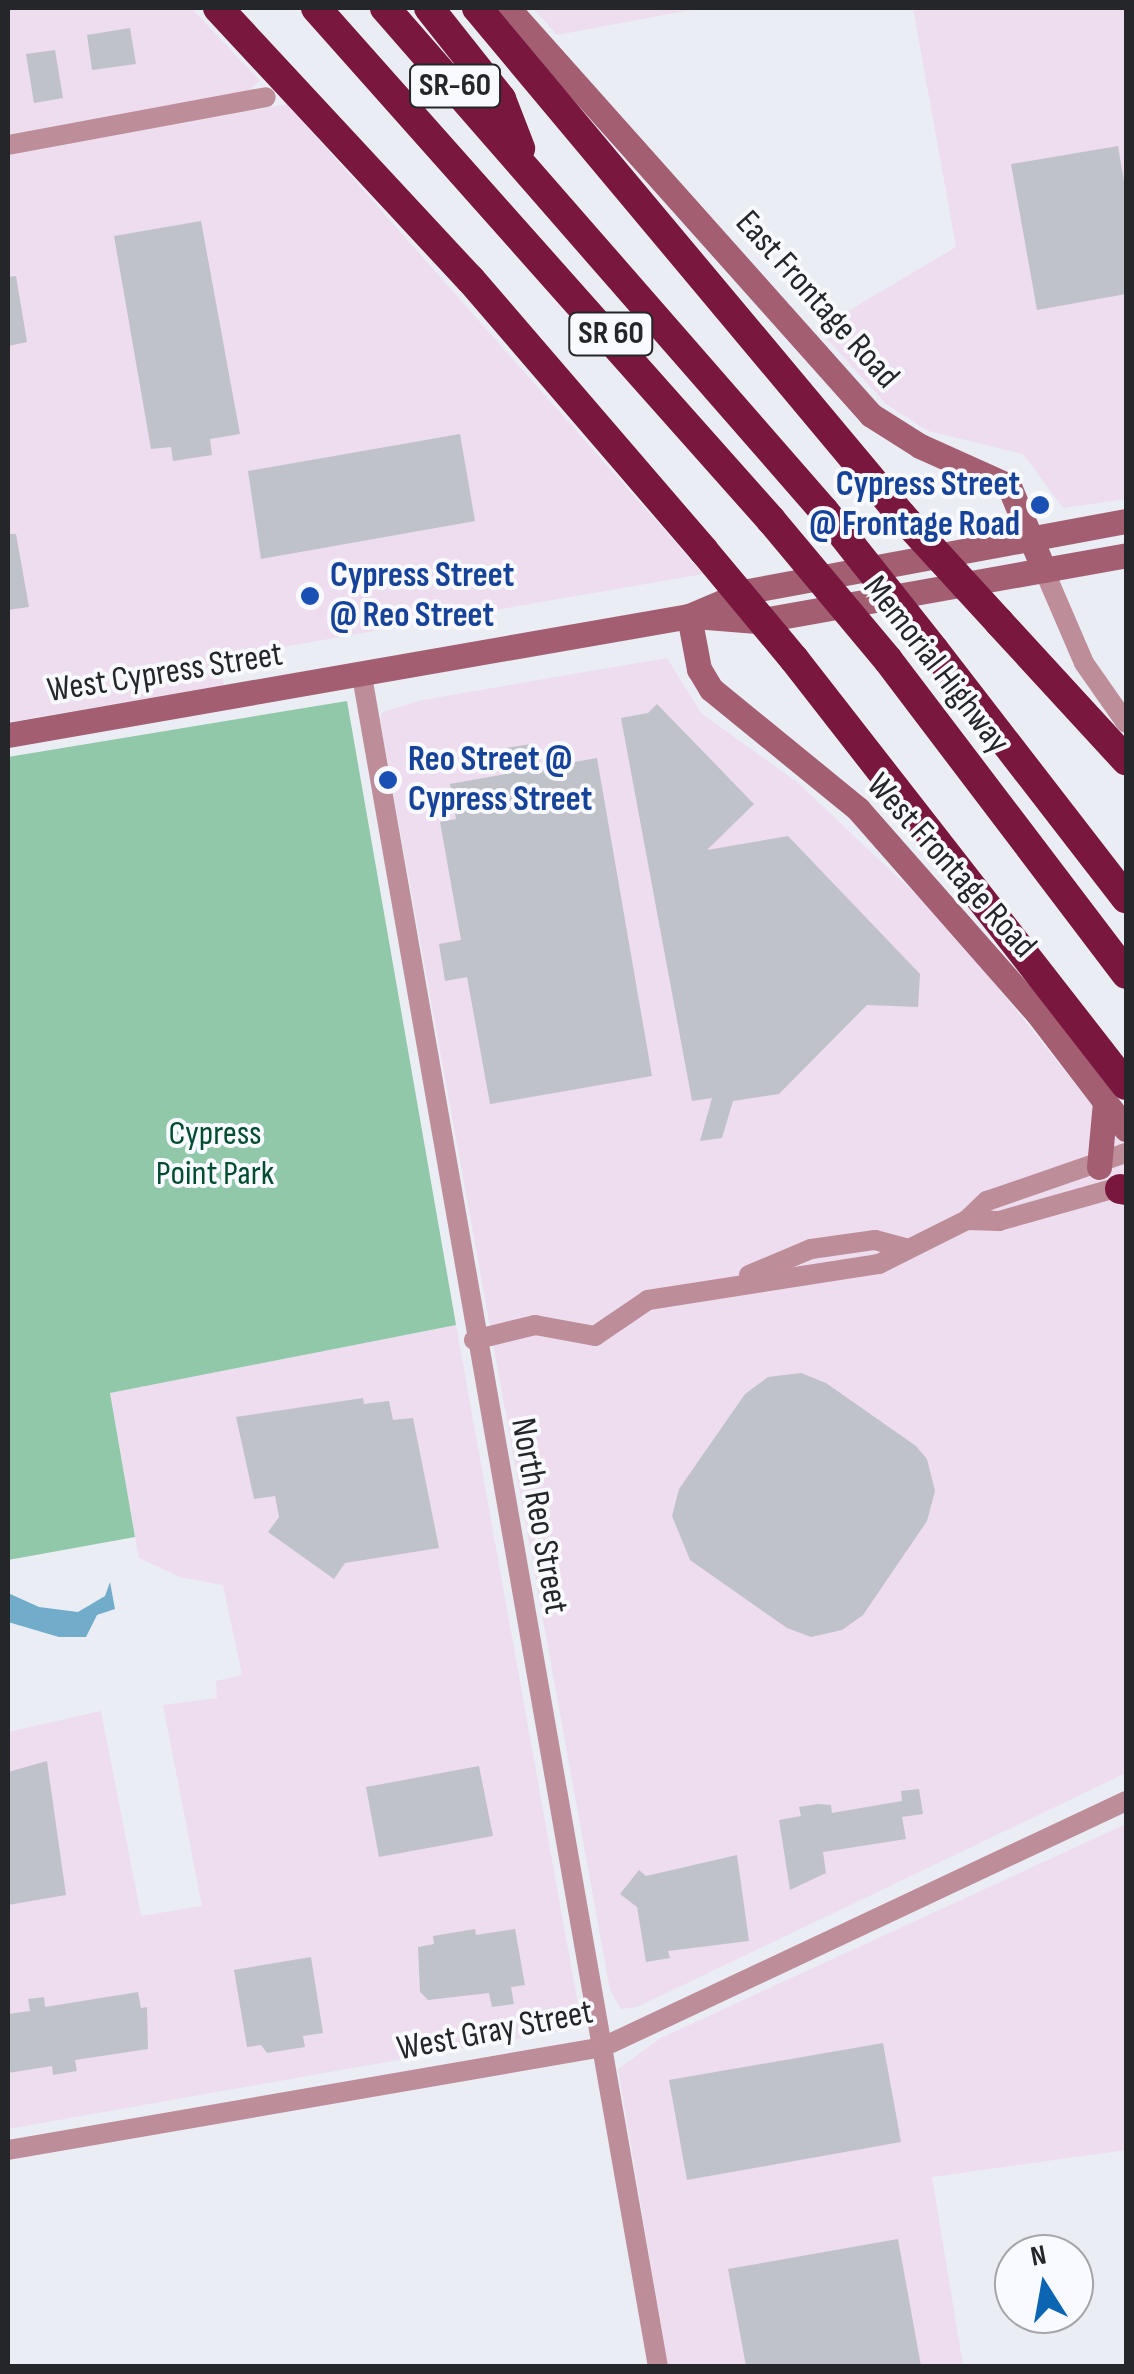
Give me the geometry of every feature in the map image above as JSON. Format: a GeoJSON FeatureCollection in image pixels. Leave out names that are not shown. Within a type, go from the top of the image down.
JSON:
{"type":"FeatureCollection","features":[{"type":"Feature","properties":{"kind":"highway"},"geometry":{"type":"LineString","coordinates":[[218,8],[472,280],[794,659],[1068,1007],[1116,1093]]}},
{"type":"Feature","properties":{"kind":"highway","name":"Memorial Highway"},"geometry":{"type":"LineString","coordinates":[[316,8],[771,520],[888,660],[1126,974]]}},
{"type":"Feature","properties":{"kind":"highway","name":"Memorial Highway"},"geometry":{"type":"LineString","coordinates":[[385,8],[824,511],[1126,898]]}},
{"type":"Feature","properties":{"kind":"highway","name":"Memorial Highway"},"geometry":{"type":"LineString","coordinates":[[428,8],[501,99],[526,165]]}},
{"type":"Feature","properties":{"kind":"highway"},"geometry":{"type":"LineString","coordinates":[[477,8],[901,515],[1126,760]]}},
{"type":"Feature","properties":{"kind":"street","name":"East Frontage Road"},"geometry":{"type":"LineString","coordinates":[[508,8],[871,415],[920,446],[999,477],[1016,494],[1084,663],[1126,723]]}},
{"type":"Feature","properties":{"kind":"street"},"geometry":{"type":"LineString","coordinates":[[8,145],[266,97]]}},
{"type":"Feature","properties":{"kind":"street","name":"West Cypress Street"},"geometry":{"type":"LineString","coordinates":[[8,735],[689,616],[748,591],[1126,521]]}},
{"type":"Feature","properties":{"kind":"street","name":"West Cypress Street"},"geometry":{"type":"LineString","coordinates":[[689,616],[757,621],[1126,555]]}},
{"type":"Feature","properties":{"kind":"street","name":"West Frontage Road"},"geometry":{"type":"LineString","coordinates":[[689,616],[699,669],[711,689],[858,808],[1116,1093],[1126,1129]]}},
{"type":"Feature","properties":{"kind":"street","name":"North Reo Street"},"geometry":{"type":"LineString","coordinates":[[362,676],[474,1340],[658,2366]]}},
{"type":"Feature","properties":{"kind":"street"},"geometry":{"type":"LineString","coordinates":[[1099,1166],[1116,1093]]}},
{"type":"Feature","properties":{"kind":"street"},"geometry":{"type":"LineString","coordinates":[[474,1340],[535,1325],[595,1336],[648,1300],[719,1288],[811,1249],[875,1240],[905,1248],[967,1220],[997,1197],[1126,1154]]}},
{"type":"Feature","properties":{"kind":"street"},"geometry":{"type":"LineString","coordinates":[[967,1220],[1000,1221],[1124,1188]]}},
{"type":"Feature","properties":{"kind":"street","name":"West Gray Street"},"geometry":{"type":"LineString","coordinates":[[8,2150],[603,2046],[1126,1802]]}},
{"type":"Feature","properties":{"kind":"shaded area"},"geometry":{"type":"Polygon","coordinates":[[[8,8],[191,8],[260,81],[245,93],[8,137],[8,8]]]}},
{"type":"Feature","properties":{"kind":"shaded area"},"geometry":{"type":"Polygon","coordinates":[[[533,8],[701,8],[557,35],[533,8]]]}},
{"type":"Feature","properties":{"kind":"shaded area"},"geometry":{"type":"Polygon","coordinates":[[[913,8],[1126,8],[1126,499],[1063,508],[1023,454],[928,431],[886,404],[818,329],[956,247],[913,8]]]}},
{"type":"Feature","properties":{"kind":"shaded area"},"geometry":{"type":"Polygon","coordinates":[[[287,104],[703,574],[219,658],[224,685],[8,722],[8,154],[287,104]]]}},
{"type":"Feature","properties":{"kind":"shaded area"},"geometry":{"type":"Polygon","coordinates":[[[667,658],[701,713],[797,782],[946,923],[1126,1147],[1126,1773],[637,2007],[621,2009],[610,1990],[380,719],[382,712],[423,700],[667,658]]]}},
{"type":"Feature","properties":{"kind":"shaded area"},"geometry":{"type":"Polygon","coordinates":[[[456,1325],[580,2016],[567,2030],[8,2129],[8,1732],[101,1711],[141,1916],[202,1906],[163,1705],[217,1698],[216,1681],[242,1675],[223,1585],[180,1577],[139,1558],[110,1393],[456,1325]]]}},
{"type":"Feature","properties":{"kind":"shaded area"},"geometry":{"type":"Polygon","coordinates":[[[1126,1824],[1126,2150],[932,2177],[963,2366],[668,2366],[618,2069],[661,2038],[1126,1824]]]}},
{"type":"Feature","properties":{"kind":"green space","name":"Cypress Point Park"},"geometry":{"type":"Polygon","coordinates":[[[347,701],[456,1325],[110,1393],[135,1537],[8,1560],[8,757],[347,701]]]}},
{"type":"Feature","properties":{"kind":"water"},"geometry":{"type":"Polygon","coordinates":[[[110,1582],[115,1609],[97,1615],[86,1637],[59,1637],[8,1622],[8,1593],[39,1607],[78,1612],[105,1596],[110,1582]]]}},
{"type":"Feature","properties":{"kind":"building"},"geometry":{"type":"Polygon","coordinates":[[[130,28],[136,64],[92,70],[87,35],[130,28]]]}},
{"type":"Feature","properties":{"kind":"building"},"geometry":{"type":"Polygon","coordinates":[[[55,50],[63,98],[34,103],[26,54],[55,50]]]}},
{"type":"Feature","properties":{"kind":"building"},"geometry":{"type":"Polygon","coordinates":[[[1118,146],[1126,193],[1126,294],[1037,310],[1011,164],[1118,146]]]}},
{"type":"Feature","properties":{"kind":"building"},"geometry":{"type":"Polygon","coordinates":[[[201,221],[240,434],[210,439],[212,455],[173,461],[171,447],[151,449],[114,236],[201,221]]]}},
{"type":"Feature","properties":{"kind":"building"},"geometry":{"type":"Polygon","coordinates":[[[16,276],[27,342],[8,346],[8,277],[16,276]]]}},
{"type":"Feature","properties":{"kind":"building"},"geometry":{"type":"Polygon","coordinates":[[[460,434],[475,521],[261,559],[248,471],[460,434]]]}},
{"type":"Feature","properties":{"kind":"building"},"geometry":{"type":"Polygon","coordinates":[[[8,534],[16,534],[29,607],[8,610],[8,534]]]}},
{"type":"Feature","properties":{"kind":"building"},"geometry":{"type":"Polygon","coordinates":[[[657,704],[754,804],[707,850],[788,836],[920,974],[918,1007],[867,1005],[779,1094],[733,1101],[722,1138],[700,1141],[712,1098],[692,1101],[621,718],[648,713],[657,704]]]}},
{"type":"Feature","properties":{"kind":"building"},"geometry":{"type":"Polygon","coordinates":[[[531,744],[535,769],[597,758],[652,1076],[490,1104],[467,977],[445,981],[439,944],[461,940],[440,822],[456,819],[450,784],[511,773],[506,748],[531,744]]]}},
{"type":"Feature","properties":{"kind":"building"},"geometry":{"type":"Polygon","coordinates":[[[801,1373],[826,1383],[916,1446],[927,1459],[935,1491],[927,1521],[863,1615],[842,1630],[811,1637],[787,1628],[690,1560],[672,1516],[679,1489],[745,1394],[768,1377],[801,1373]]]}},
{"type":"Feature","properties":{"kind":"building"},"geometry":{"type":"Polygon","coordinates":[[[363,1398],[364,1404],[389,1401],[393,1420],[413,1418],[439,1548],[345,1563],[334,1579],[268,1532],[279,1517],[275,1496],[254,1499],[236,1417],[363,1398]]]}},
{"type":"Feature","properties":{"kind":"building"},"geometry":{"type":"Polygon","coordinates":[[[47,1761],[66,1895],[8,1905],[8,1772],[47,1761]]]}},
{"type":"Feature","properties":{"kind":"building"},"geometry":{"type":"Polygon","coordinates":[[[479,1766],[493,1836],[379,1857],[366,1787],[479,1766]]]}},
{"type":"Feature","properties":{"kind":"building"},"geometry":{"type":"Polygon","coordinates":[[[919,1789],[923,1814],[902,1817],[906,1839],[823,1852],[826,1873],[790,1890],[779,1820],[801,1816],[799,1807],[831,1805],[832,1813],[902,1801],[901,1791],[919,1789]]]}},
{"type":"Feature","properties":{"kind":"building"},"geometry":{"type":"Polygon","coordinates":[[[737,1855],[749,1941],[668,1951],[670,1958],[646,1962],[637,1907],[620,1894],[639,1870],[646,1876],[737,1855]]]}},
{"type":"Feature","properties":{"kind":"building"},"geometry":{"type":"Polygon","coordinates":[[[475,1929],[476,1935],[515,1929],[525,1985],[511,1987],[514,2004],[492,2007],[489,1993],[428,2000],[420,1992],[418,1947],[434,1944],[433,1936],[475,1929]]]}},
{"type":"Feature","properties":{"kind":"building"},"geometry":{"type":"Polygon","coordinates":[[[311,1957],[323,2033],[303,2036],[305,2047],[267,2053],[261,2045],[247,2047],[234,1970],[311,1957]]]}},
{"type":"Feature","properties":{"kind":"building"},"geometry":{"type":"Polygon","coordinates":[[[138,1992],[141,2008],[147,2007],[148,2049],[75,2060],[77,2071],[53,2075],[52,2066],[8,2073],[8,2014],[30,2011],[28,1999],[44,1997],[45,2007],[138,1992]]]}},
{"type":"Feature","properties":{"kind":"building"},"geometry":{"type":"Polygon","coordinates":[[[883,2043],[901,2142],[687,2180],[669,2080],[883,2043]]]}},
{"type":"Feature","properties":{"kind":"building"},"geometry":{"type":"Polygon","coordinates":[[[898,2239],[921,2366],[746,2366],[728,2269],[898,2239]]]}},
{"type":"Feature","properties":{"kind":"place","name":"Cypress Street @ Frontage Road"},"geometry":{"type":"Point","coordinates":[1040,505]}},
{"type":"Feature","properties":{"kind":"place","name":"Cypress Street @ Reo Street"},"geometry":{"type":"Point","coordinates":[310,596]}},
{"type":"Feature","properties":{"kind":"place","name":"Reo Street @ Cypress Street"},"geometry":{"type":"Point","coordinates":[388,780]}}]}
